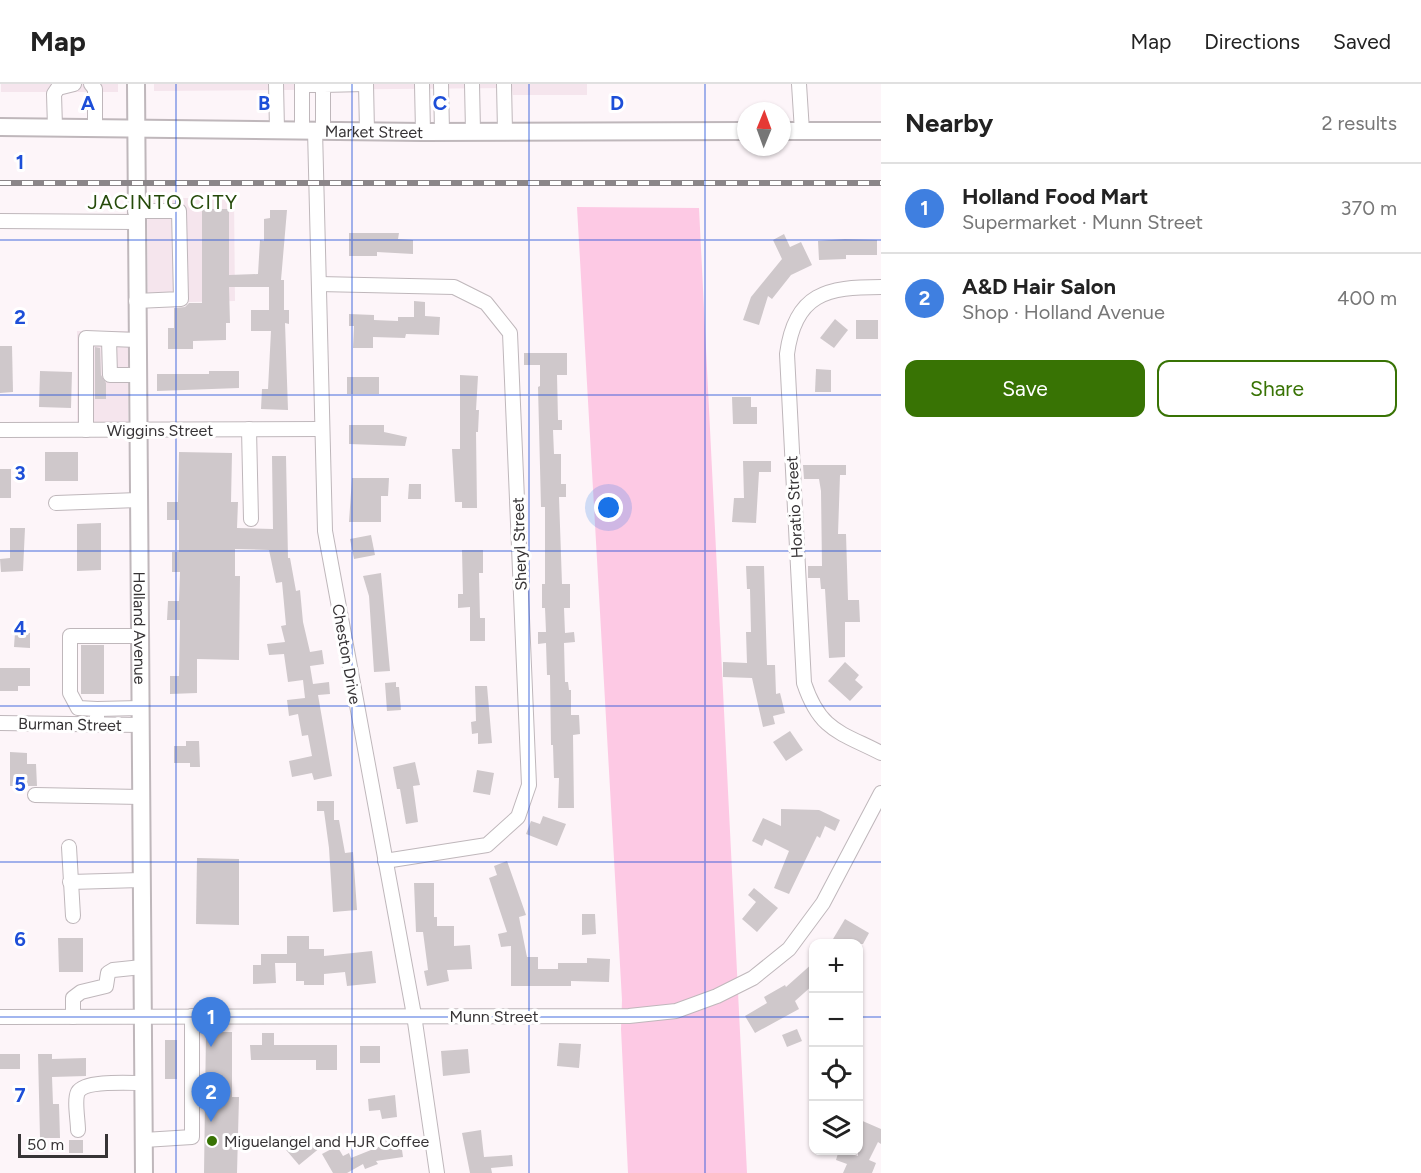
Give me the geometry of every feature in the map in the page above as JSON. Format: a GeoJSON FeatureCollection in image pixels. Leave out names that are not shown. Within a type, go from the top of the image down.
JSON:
{"type":"FeatureCollection","features":[{"type":"Feature","properties":{"kind":"main road","name":"Holland Avenue"},"geometry":{"type":"LineString","coordinates":[[136,84],[135,217],[144,1173]]}},
{"type":"Feature","properties":{"kind":"main road","name":"Market Street"},"geometry":{"type":"LineString","coordinates":[[0,127],[423,132],[737,131]]}},
{"type":"Feature","properties":{"kind":"main road"},"geometry":{"type":"LineString","coordinates":[[791,131],[881,131]]}},
{"type":"Feature","properties":{"kind":"street"},"geometry":{"type":"LineString","coordinates":[[55,127],[53,86],[74,84]]}},
{"type":"Feature","properties":{"kind":"street"},"geometry":{"type":"LineString","coordinates":[[91,84],[95,89],[95,127]]}},
{"type":"Feature","properties":{"kind":"street"},"geometry":{"type":"LineString","coordinates":[[276,84],[277,129]]}},
{"type":"Feature","properties":{"kind":"street"},"geometry":{"type":"LineString","coordinates":[[314,130],[302,85],[365,84],[367,131]]}},
{"type":"Feature","properties":{"kind":"street"},"geometry":{"type":"LineString","coordinates":[[422,84],[423,132]]}},
{"type":"Feature","properties":{"kind":"street"},"geometry":{"type":"LineString","coordinates":[[441,84],[442,131]]}},
{"type":"Feature","properties":{"kind":"street"},"geometry":{"type":"LineString","coordinates":[[472,84],[472,131]]}},
{"type":"Feature","properties":{"kind":"street"},"geometry":{"type":"LineString","coordinates":[[504,84],[505,130]]}},
{"type":"Feature","properties":{"kind":"street"},"geometry":{"type":"LineString","coordinates":[[800,84],[802,131]]}},
{"type":"Feature","properties":{"kind":"street"},"geometry":{"type":"LineString","coordinates":[[314,130],[323,85]]}},
{"type":"Feature","properties":{"kind":"street","name":"Cheston Drive"},"geometry":{"type":"LineString","coordinates":[[314,130],[325,531],[414,1016],[437,1173]]}},
{"type":"Feature","properties":{"kind":"street"},"geometry":{"type":"LineString","coordinates":[[0,221],[135,217],[180,211],[181,299],[136,301]]}},
{"type":"Feature","properties":{"kind":"street","name":"Sheryl Street"},"geometry":{"type":"LineString","coordinates":[[319,284],[454,287],[486,303],[510,333],[529,785],[518,817],[487,845],[385,861]]}},
{"type":"Feature","properties":{"kind":"street","name":"Horatio Street"},"geometry":{"type":"LineString","coordinates":[[881,287],[835,289],[818,297],[795,321],[787,354],[804,683],[810,703],[822,722],[881,753]]}},
{"type":"Feature","properties":{"kind":"street"},"geometry":{"type":"LineString","coordinates":[[86,430],[86,338],[136,340]]}},
{"type":"Feature","properties":{"kind":"street"},"geometry":{"type":"LineString","coordinates":[[109,339],[110,375],[137,375]]}},
{"type":"Feature","properties":{"kind":"street"},"geometry":{"type":"LineString","coordinates":[[249,429],[251,519]]}},
{"type":"Feature","properties":{"kind":"street","name":"Wiggins Street"},"geometry":{"type":"LineString","coordinates":[[0,430],[321,429]]}},
{"type":"Feature","properties":{"kind":"street"},"geometry":{"type":"LineString","coordinates":[[56,503],[138,500]]}},
{"type":"Feature","properties":{"kind":"street"},"geometry":{"type":"LineString","coordinates":[[139,636],[70,636],[70,693],[78,708],[140,716]]}},
{"type":"Feature","properties":{"kind":"street"},"geometry":{"type":"LineString","coordinates":[[97,709],[97,724]]}},
{"type":"Feature","properties":{"kind":"street","name":"Burman Street"},"geometry":{"type":"LineString","coordinates":[[0,723],[97,724],[140,716]]}},
{"type":"Feature","properties":{"kind":"street","name":"Munn Street"},"geometry":{"type":"LineString","coordinates":[[0,1017],[629,1016],[676,1011],[717,996],[753,978],[789,949],[823,903],[881,793]]}},
{"type":"Feature","properties":{"kind":"street"},"geometry":{"type":"LineString","coordinates":[[35,795],[141,797]]}},
{"type":"Feature","properties":{"kind":"street"},"geometry":{"type":"LineString","coordinates":[[69,847],[73,916]]}},
{"type":"Feature","properties":{"kind":"street"},"geometry":{"type":"LineString","coordinates":[[70,882],[141,880]]}},
{"type":"Feature","properties":{"kind":"street"},"geometry":{"type":"LineString","coordinates":[[73,1017],[73,998],[81,992],[106,986],[108,973],[113,970],[142,967]]}},
{"type":"Feature","properties":{"kind":"street"},"geometry":{"type":"LineString","coordinates":[[144,1140],[192,1137],[192,1016]]}},
{"type":"Feature","properties":{"kind":"street"},"geometry":{"type":"LineString","coordinates":[[78,1130],[77,1094],[81,1089],[97,1084],[143,1083]]}},
{"type":"Feature","properties":{"kind":"shaded area"},"geometry":{"type":"Polygon","coordinates":[[[1,84],[118,84],[118,92],[1,92],[1,84]]]}},
{"type":"Feature","properties":{"kind":"shaded area"},"geometry":{"type":"Polygon","coordinates":[[[154,84],[587,84],[587,95],[513,95],[512,88],[154,91],[154,84]]]}},
{"type":"Feature","properties":{"kind":"shaded area"},"geometry":{"type":"Polygon","coordinates":[[[147,198],[234,198],[235,301],[148,303],[147,198]]]}},
{"type":"Feature","properties":{"kind":"shaded area"},"geometry":{"type":"Polygon","coordinates":[[[577,207],[699,208],[747,1173],[628,1173],[621,1029],[622,1000],[577,207]]]}},
{"type":"Feature","properties":{"kind":"shaded area"},"geometry":{"type":"Polygon","coordinates":[[[77,331],[128,331],[128,423],[77,423],[77,331]]]}},
{"type":"Feature","properties":{"kind":"building"},"geometry":{"type":"Polygon","coordinates":[[[202,209],[229,209],[229,275],[258,274],[260,240],[264,241],[264,219],[270,218],[270,210],[287,210],[281,280],[284,280],[284,310],[289,310],[289,324],[285,323],[288,410],[261,409],[262,389],[268,389],[271,331],[251,331],[251,310],[269,310],[269,287],[229,287],[230,323],[226,323],[226,340],[193,341],[193,349],[168,349],[168,328],[174,328],[174,308],[185,307],[189,303],[202,303],[202,209]]]}},
{"type":"Feature","properties":{"kind":"building"},"geometry":{"type":"Polygon","coordinates":[[[349,233],[399,233],[398,239],[413,240],[413,254],[377,252],[377,256],[349,256],[349,233]]]}},
{"type":"Feature","properties":{"kind":"building"},"geometry":{"type":"Polygon","coordinates":[[[784,234],[790,247],[801,242],[812,265],[791,275],[772,299],[768,296],[759,325],[743,320],[751,297],[782,259],[773,240],[784,234]]]}},
{"type":"Feature","properties":{"kind":"building"},"geometry":{"type":"Polygon","coordinates":[[[877,240],[877,255],[846,255],[846,259],[819,260],[818,241],[877,240]]]}},
{"type":"Feature","properties":{"kind":"building"},"geometry":{"type":"Polygon","coordinates":[[[414,301],[425,302],[425,316],[440,317],[439,335],[406,334],[405,338],[373,337],[373,348],[353,348],[354,326],[349,326],[349,314],[374,315],[374,320],[398,321],[398,317],[414,317],[414,301]]]}},
{"type":"Feature","properties":{"kind":"building"},"geometry":{"type":"Polygon","coordinates":[[[835,319],[848,330],[834,348],[820,338],[835,319]]]}},
{"type":"Feature","properties":{"kind":"building"},"geometry":{"type":"Polygon","coordinates":[[[856,320],[878,320],[878,339],[856,339],[856,320]]]}},
{"type":"Feature","properties":{"kind":"building"},"geometry":{"type":"Polygon","coordinates":[[[0,346],[12,346],[13,392],[0,393],[0,346]]]}},
{"type":"Feature","properties":{"kind":"building"},"geometry":{"type":"Polygon","coordinates":[[[95,347],[100,348],[101,375],[106,383],[106,399],[95,399],[95,347]]]}},
{"type":"Feature","properties":{"kind":"building"},"geometry":{"type":"Polygon","coordinates":[[[524,353],[567,353],[567,375],[557,375],[558,420],[562,420],[562,430],[553,430],[554,454],[561,454],[561,484],[566,484],[566,497],[559,497],[562,584],[570,584],[570,608],[564,608],[565,633],[574,632],[575,642],[564,643],[565,682],[568,682],[569,690],[571,690],[571,715],[579,715],[580,734],[573,735],[574,808],[558,808],[559,778],[554,778],[553,745],[551,745],[550,675],[547,675],[546,643],[538,644],[538,632],[546,632],[545,608],[542,608],[542,584],[545,584],[545,507],[541,507],[538,387],[540,386],[540,365],[524,365],[524,353]]]}},
{"type":"Feature","properties":{"kind":"building"},"geometry":{"type":"Polygon","coordinates":[[[816,369],[831,370],[831,392],[815,392],[816,369]]]}},
{"type":"Feature","properties":{"kind":"building"},"geometry":{"type":"Polygon","coordinates":[[[40,371],[72,372],[71,408],[39,407],[40,371]]]}},
{"type":"Feature","properties":{"kind":"building"},"geometry":{"type":"Polygon","coordinates":[[[209,371],[239,371],[239,388],[157,391],[157,374],[209,374],[209,371]]]}},
{"type":"Feature","properties":{"kind":"building"},"geometry":{"type":"Polygon","coordinates":[[[460,375],[478,376],[477,508],[462,508],[462,502],[455,502],[452,449],[460,449],[460,375]]]}},
{"type":"Feature","properties":{"kind":"building"},"geometry":{"type":"Polygon","coordinates":[[[347,377],[379,377],[379,394],[347,394],[347,377]]]}},
{"type":"Feature","properties":{"kind":"building"},"geometry":{"type":"Polygon","coordinates":[[[732,397],[751,397],[751,407],[757,407],[757,424],[733,424],[732,397]]]}},
{"type":"Feature","properties":{"kind":"building"},"geometry":{"type":"Polygon","coordinates":[[[349,425],[384,425],[384,432],[407,437],[405,446],[349,444],[349,425]]]}},
{"type":"Feature","properties":{"kind":"building"},"geometry":{"type":"Polygon","coordinates":[[[45,452],[78,452],[78,481],[45,481],[45,452]]]}},
{"type":"Feature","properties":{"kind":"building"},"geometry":{"type":"Polygon","coordinates":[[[179,452],[232,453],[231,502],[238,502],[237,528],[273,529],[272,456],[286,456],[288,558],[290,558],[296,591],[300,590],[303,622],[310,652],[322,650],[324,664],[310,666],[313,684],[329,682],[330,694],[318,695],[332,776],[314,780],[312,773],[292,777],[289,761],[312,756],[308,735],[302,736],[298,714],[289,716],[287,700],[305,698],[303,680],[288,682],[284,654],[269,655],[267,644],[285,642],[281,626],[286,625],[282,582],[276,583],[269,550],[235,549],[235,576],[240,576],[239,660],[197,659],[197,693],[170,694],[170,676],[179,676],[180,620],[167,620],[168,601],[179,601],[180,572],[172,572],[172,552],[179,552],[179,520],[167,520],[167,502],[178,502],[179,452]]]}},
{"type":"Feature","properties":{"kind":"building"},"geometry":{"type":"Polygon","coordinates":[[[743,461],[771,461],[771,472],[759,472],[756,523],[732,522],[734,498],[744,498],[743,461]]]}},
{"type":"Feature","properties":{"kind":"building"},"geometry":{"type":"Polygon","coordinates":[[[803,465],[846,465],[846,475],[840,475],[838,534],[846,534],[848,600],[859,600],[860,622],[845,622],[845,657],[829,658],[825,589],[821,589],[820,578],[808,578],[808,566],[822,566],[821,491],[819,479],[804,479],[803,465]]]}},
{"type":"Feature","properties":{"kind":"building"},"geometry":{"type":"Polygon","coordinates":[[[0,469],[11,469],[11,498],[0,498],[0,469]]]}},
{"type":"Feature","properties":{"kind":"building"},"geometry":{"type":"Polygon","coordinates":[[[352,478],[389,478],[388,496],[381,496],[381,522],[349,522],[352,478]]]}},
{"type":"Feature","properties":{"kind":"building"},"geometry":{"type":"Polygon","coordinates":[[[409,484],[421,484],[421,499],[408,499],[409,484]]]}},
{"type":"Feature","properties":{"kind":"building"},"geometry":{"type":"Polygon","coordinates":[[[101,523],[101,570],[77,571],[77,524],[101,523]]]}},
{"type":"Feature","properties":{"kind":"building"},"geometry":{"type":"Polygon","coordinates":[[[10,528],[25,528],[23,571],[1,572],[0,559],[10,558],[10,528]]]}},
{"type":"Feature","properties":{"kind":"building"},"geometry":{"type":"Polygon","coordinates":[[[371,535],[375,555],[354,559],[350,539],[371,535]]]}},
{"type":"Feature","properties":{"kind":"building"},"geometry":{"type":"Polygon","coordinates":[[[462,550],[483,550],[483,573],[479,573],[480,618],[485,618],[485,641],[470,641],[470,607],[458,608],[458,594],[463,594],[462,550]]]}},
{"type":"Feature","properties":{"kind":"building"},"geometry":{"type":"Polygon","coordinates":[[[746,566],[764,566],[767,665],[775,665],[776,694],[780,693],[785,713],[773,716],[775,724],[763,727],[752,678],[723,677],[723,662],[747,663],[746,632],[751,632],[750,589],[747,589],[746,566]]]}},
{"type":"Feature","properties":{"kind":"building"},"geometry":{"type":"Polygon","coordinates":[[[381,573],[390,671],[374,672],[369,596],[363,576],[381,573]]]}},
{"type":"Feature","properties":{"kind":"building"},"geometry":{"type":"Polygon","coordinates":[[[15,632],[30,633],[30,648],[14,647],[15,632]]]}},
{"type":"Feature","properties":{"kind":"building"},"geometry":{"type":"Polygon","coordinates":[[[81,645],[104,645],[104,694],[81,694],[81,645]]]}},
{"type":"Feature","properties":{"kind":"building"},"geometry":{"type":"Polygon","coordinates":[[[845,662],[859,675],[855,680],[863,687],[850,701],[828,681],[845,662]]]}},
{"type":"Feature","properties":{"kind":"building"},"geometry":{"type":"Polygon","coordinates":[[[0,668],[30,668],[30,686],[18,686],[18,691],[0,691],[0,668]]]}},
{"type":"Feature","properties":{"kind":"building"},"geometry":{"type":"Polygon","coordinates":[[[396,682],[396,687],[399,687],[401,710],[387,711],[385,683],[396,682]]]}},
{"type":"Feature","properties":{"kind":"building"},"geometry":{"type":"Polygon","coordinates":[[[475,686],[487,686],[492,743],[478,744],[478,733],[472,734],[471,722],[476,721],[475,686]]]}},
{"type":"Feature","properties":{"kind":"building"},"geometry":{"type":"Polygon","coordinates":[[[790,731],[803,750],[786,761],[773,742],[790,731]]]}},
{"type":"Feature","properties":{"kind":"building"},"geometry":{"type":"Polygon","coordinates":[[[186,741],[199,741],[200,767],[190,767],[190,763],[174,763],[174,746],[186,746],[186,741]]]}},
{"type":"Feature","properties":{"kind":"building"},"geometry":{"type":"Polygon","coordinates":[[[10,752],[27,753],[27,764],[36,764],[37,786],[10,786],[10,752]]]}},
{"type":"Feature","properties":{"kind":"building"},"geometry":{"type":"Polygon","coordinates":[[[415,762],[420,785],[413,786],[418,822],[406,824],[400,789],[397,789],[393,767],[415,762]]]}},
{"type":"Feature","properties":{"kind":"building"},"geometry":{"type":"Polygon","coordinates":[[[477,770],[494,773],[490,795],[473,792],[477,770]]]}},
{"type":"Feature","properties":{"kind":"building"},"geometry":{"type":"Polygon","coordinates":[[[317,801],[334,801],[334,820],[339,820],[345,853],[353,852],[357,910],[333,912],[324,811],[317,811],[317,801]]]}},
{"type":"Feature","properties":{"kind":"building"},"geometry":{"type":"Polygon","coordinates":[[[781,809],[819,810],[840,820],[835,831],[825,826],[820,838],[817,836],[789,894],[774,888],[789,851],[765,839],[762,846],[752,841],[763,818],[781,826],[781,809]]]}},
{"type":"Feature","properties":{"kind":"building"},"geometry":{"type":"Polygon","coordinates":[[[543,816],[566,824],[557,846],[526,834],[531,821],[540,824],[543,816]]]}},
{"type":"Feature","properties":{"kind":"building"},"geometry":{"type":"Polygon","coordinates":[[[197,858],[239,859],[239,925],[196,924],[197,858]]]}},
{"type":"Feature","properties":{"kind":"building"},"geometry":{"type":"Polygon","coordinates":[[[507,861],[526,915],[519,917],[527,957],[538,957],[538,969],[558,969],[558,963],[587,963],[587,958],[610,959],[609,982],[571,981],[571,986],[511,986],[511,946],[501,947],[498,934],[507,932],[489,878],[497,875],[494,866],[507,861]]]}},
{"type":"Feature","properties":{"kind":"building"},"geometry":{"type":"Polygon","coordinates":[[[414,883],[434,883],[434,917],[437,917],[437,926],[454,926],[454,946],[470,945],[472,969],[447,970],[449,981],[427,986],[424,971],[428,970],[423,932],[416,932],[414,883]]]}},
{"type":"Feature","properties":{"kind":"building"},"geometry":{"type":"Polygon","coordinates":[[[754,888],[778,908],[757,932],[742,919],[756,902],[748,895],[754,888]]]}},
{"type":"Feature","properties":{"kind":"building"},"geometry":{"type":"Polygon","coordinates":[[[582,914],[595,914],[596,934],[582,935],[582,914]]]}},
{"type":"Feature","properties":{"kind":"building"},"geometry":{"type":"Polygon","coordinates":[[[845,919],[869,933],[863,944],[863,939],[833,939],[845,919]]]}},
{"type":"Feature","properties":{"kind":"building"},"geometry":{"type":"Polygon","coordinates":[[[287,936],[309,936],[309,949],[324,949],[324,956],[372,951],[376,983],[347,986],[345,972],[324,974],[324,985],[304,985],[304,981],[296,981],[296,963],[275,963],[276,983],[253,984],[253,965],[261,965],[261,954],[287,954],[287,936]]]}},
{"type":"Feature","properties":{"kind":"building"},"geometry":{"type":"Polygon","coordinates":[[[58,938],[83,938],[83,972],[59,972],[58,938]]]}},
{"type":"Feature","properties":{"kind":"building"},"geometry":{"type":"Polygon","coordinates":[[[809,967],[809,989],[795,1001],[799,1009],[755,1033],[745,1016],[767,1003],[764,997],[785,985],[786,987],[809,967]]]}},
{"type":"Feature","properties":{"kind":"building"},"geometry":{"type":"Polygon","coordinates":[[[797,1029],[802,1041],[787,1047],[782,1035],[797,1029]]]}},
{"type":"Feature","properties":{"kind":"building"},"geometry":{"type":"Polygon","coordinates":[[[206,1032],[232,1032],[232,1097],[239,1097],[237,1173],[204,1173],[206,1032]]]}},
{"type":"Feature","properties":{"kind":"building"},"geometry":{"type":"Polygon","coordinates":[[[262,1033],[274,1033],[274,1045],[337,1045],[337,1070],[316,1070],[316,1060],[251,1060],[250,1045],[262,1045],[262,1033]]]}},
{"type":"Feature","properties":{"kind":"building"},"geometry":{"type":"Polygon","coordinates":[[[165,1040],[177,1040],[177,1079],[165,1079],[165,1040]]]}},
{"type":"Feature","properties":{"kind":"building"},"geometry":{"type":"Polygon","coordinates":[[[559,1043],[581,1044],[579,1068],[557,1066],[559,1043]]]}},
{"type":"Feature","properties":{"kind":"building"},"geometry":{"type":"Polygon","coordinates":[[[360,1046],[380,1046],[380,1063],[360,1063],[360,1046]]]}},
{"type":"Feature","properties":{"kind":"building"},"geometry":{"type":"Polygon","coordinates":[[[468,1049],[470,1073],[443,1076],[441,1051],[468,1049]]]}},
{"type":"Feature","properties":{"kind":"building"},"geometry":{"type":"Polygon","coordinates":[[[0,1054],[20,1054],[20,1069],[0,1069],[0,1054]]]}},
{"type":"Feature","properties":{"kind":"building"},"geometry":{"type":"Polygon","coordinates":[[[38,1054],[52,1054],[52,1059],[86,1058],[86,1076],[52,1077],[53,1104],[59,1104],[60,1138],[40,1138],[38,1054]]]}},
{"type":"Feature","properties":{"kind":"building"},"geometry":{"type":"Polygon","coordinates":[[[395,1095],[397,1117],[382,1119],[380,1110],[369,1111],[368,1099],[395,1095]]]}},
{"type":"Feature","properties":{"kind":"building"},"geometry":{"type":"Polygon","coordinates":[[[863,1121],[881,1129],[881,1144],[878,1142],[869,1160],[876,1163],[872,1173],[843,1173],[847,1164],[836,1160],[838,1155],[863,1155],[863,1121]]]}},
{"type":"Feature","properties":{"kind":"building"},"geometry":{"type":"Polygon","coordinates":[[[481,1130],[484,1157],[512,1155],[513,1166],[491,1168],[492,1173],[470,1173],[462,1133],[481,1130]]]}},
{"type":"Feature","properties":{"kind":"building"},"geometry":{"type":"Polygon","coordinates":[[[291,1136],[300,1147],[315,1138],[321,1147],[299,1165],[281,1144],[291,1136]]]}},
{"type":"Feature","properties":{"kind":"building"},"geometry":{"type":"Polygon","coordinates":[[[400,1136],[403,1157],[376,1161],[378,1164],[365,1169],[363,1164],[347,1173],[333,1173],[322,1154],[337,1146],[343,1156],[349,1153],[351,1158],[386,1144],[385,1138],[400,1136]]]}},
{"type":"Feature","properties":{"kind":"building"},"geometry":{"type":"Polygon","coordinates":[[[69,1140],[83,1140],[83,1153],[69,1153],[69,1140]]]}},
{"type":"Feature","properties":{"kind":"railway"},"geometry":{"type":"LineString","coordinates":[[0,183],[881,183]]}},
{"type":"Feature","properties":{"kind":"place","name":"Holland Food Mart"},"geometry":{"type":"Point","coordinates":[211,1047]}},
{"type":"Feature","properties":{"kind":"place","name":"A&D Hair Salon"},"geometry":{"type":"Point","coordinates":[211,1122]}},
{"type":"Feature","properties":{"kind":"place","name":"Miguelangel and HJR Coffee"},"geometry":{"type":"Point","coordinates":[212,1141]}},
{"type":"Feature","properties":{"kind":"district","name":"JACINTO CITY"},"geometry":{"type":"Point","coordinates":[163,202]}}]}
